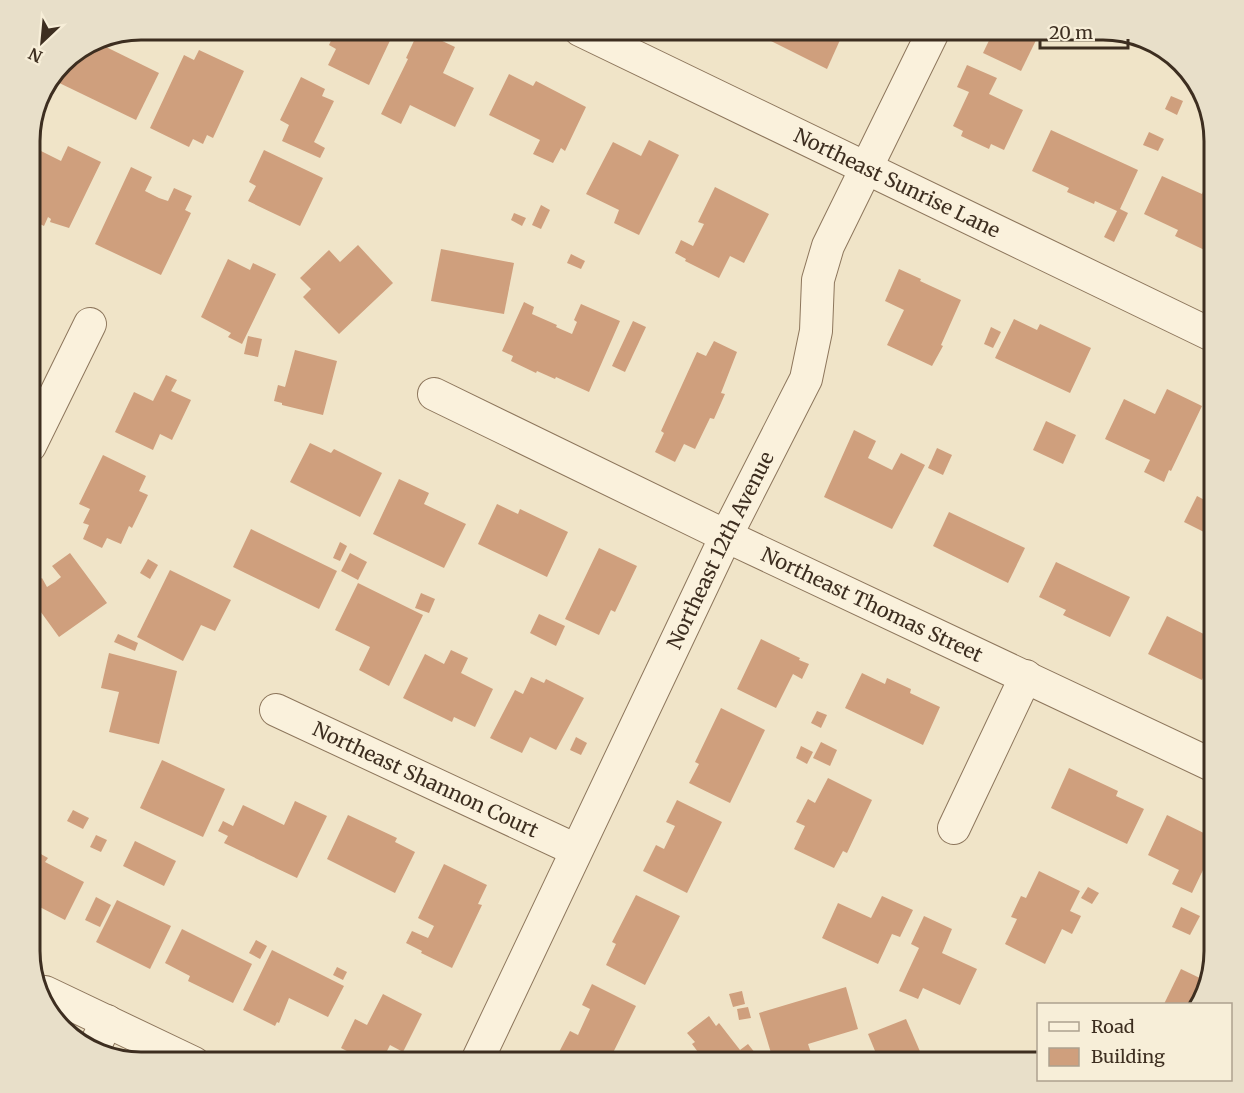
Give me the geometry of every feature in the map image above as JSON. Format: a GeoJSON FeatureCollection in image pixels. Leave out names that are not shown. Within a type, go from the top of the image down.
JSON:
{"type":"FeatureCollection","features":[{"type":"Feature","properties":{"kind":"street","name":"Northeast Sunrise Lane"},"geometry":{"type":"LineString","coordinates":[[601,40],[1203,331]]}},
{"type":"Feature","properties":{"kind":"street","name":"Northeast 12th Avenue"},"geometry":{"type":"LineString","coordinates":[[481,1052],[726,536],[806,379],[816,331],[818,280],[828,246],[929,40]]}},
{"type":"Feature","properties":{"kind":"street"},"geometry":{"type":"LineString","coordinates":[[41,424],[90,324]]}},
{"type":"Feature","properties":{"kind":"street","name":"Northeast Thomas Street"},"geometry":{"type":"LineString","coordinates":[[434,394],[726,536],[1204,761]]}},
{"type":"Feature","properties":{"kind":"street"},"geometry":{"type":"LineString","coordinates":[[954,828],[1026,676]]}},
{"type":"Feature","properties":{"kind":"street","name":"Northeast Shannon Court"},"geometry":{"type":"LineString","coordinates":[[276,710],[576,850]]}},
{"type":"Feature","properties":{"kind":"street"},"geometry":{"type":"LineString","coordinates":[[51,995],[171,1052]]}},
{"type":"Feature","properties":{"kind":"street"},"geometry":{"type":"LineString","coordinates":[[97,1042],[107,1021]]}},
{"type":"Feature","properties":{"kind":"building"},"geometry":{"type":"Polygon","coordinates":[[[331,40],[390,40],[369,85],[328,65],[336,49],[329,45],[331,40]]]}},
{"type":"Feature","properties":{"kind":"building"},"geometry":{"type":"Polygon","coordinates":[[[414,40],[440,40],[455,47],[443,73],[474,88],[455,127],[410,105],[401,124],[381,114],[408,59],[406,58],[414,40]]]}},
{"type":"Feature","properties":{"kind":"building"},"geometry":{"type":"Polygon","coordinates":[[[769,40],[840,40],[827,69],[769,40]]]}},
{"type":"Feature","properties":{"kind":"building"},"geometry":{"type":"Polygon","coordinates":[[[989,40],[1036,40],[1021,71],[983,53],[989,40]]]}},
{"type":"Feature","properties":{"kind":"building"},"geometry":{"type":"Polygon","coordinates":[[[106,47],[159,73],[136,120],[59,83],[69,72],[72,72],[75,66],[91,54],[106,47]]]}},
{"type":"Feature","properties":{"kind":"building"},"geometry":{"type":"Polygon","coordinates":[[[199,50],[244,71],[213,138],[207,135],[203,144],[193,139],[189,147],[150,128],[184,55],[194,60],[199,50]]]}},
{"type":"Feature","properties":{"kind":"building"},"geometry":{"type":"Polygon","coordinates":[[[967,65],[997,78],[989,94],[1023,110],[1004,150],[991,144],[989,149],[961,136],[963,131],[953,126],[969,92],[957,87],[967,65]]]}},
{"type":"Feature","properties":{"kind":"building"},"geometry":{"type":"Polygon","coordinates":[[[509,74],[533,86],[536,81],[586,107],[565,151],[561,148],[553,163],[533,154],[540,140],[489,115],[509,74]]]}},
{"type":"Feature","properties":{"kind":"building"},"geometry":{"type":"Polygon","coordinates":[[[301,77],[325,89],[322,96],[334,101],[314,142],[325,148],[320,158],[282,141],[289,125],[280,120],[301,77]]]}},
{"type":"Feature","properties":{"kind":"building"},"geometry":{"type":"Polygon","coordinates":[[[1171,96],[1183,101],[1177,115],[1165,109],[1171,96]]]}},
{"type":"Feature","properties":{"kind":"building"},"geometry":{"type":"Polygon","coordinates":[[[1051,130],[1138,170],[1120,209],[1128,213],[1114,242],[1104,237],[1117,211],[1067,192],[1069,188],[1032,171],[1051,130]]]}},
{"type":"Feature","properties":{"kind":"building"},"geometry":{"type":"Polygon","coordinates":[[[1149,132],[1164,139],[1158,151],[1143,145],[1149,132]]]}},
{"type":"Feature","properties":{"kind":"building"},"geometry":{"type":"Polygon","coordinates":[[[649,140],[679,155],[639,235],[614,223],[619,210],[586,194],[613,142],[641,156],[649,140]]]}},
{"type":"Feature","properties":{"kind":"building"},"geometry":{"type":"Polygon","coordinates":[[[68,146],[101,162],[69,228],[50,222],[51,219],[48,217],[44,226],[41,224],[41,151],[61,161],[68,146]]]}},
{"type":"Feature","properties":{"kind":"building"},"geometry":{"type":"Polygon","coordinates":[[[264,150],[323,178],[300,226],[248,201],[256,186],[249,182],[264,150]]]}},
{"type":"Feature","properties":{"kind":"building"},"geometry":{"type":"Polygon","coordinates":[[[131,167],[152,177],[145,191],[159,198],[168,201],[174,188],[192,196],[185,210],[191,213],[161,275],[95,244],[131,167]]]}},
{"type":"Feature","properties":{"kind":"building"},"geometry":{"type":"Polygon","coordinates":[[[1162,176],[1202,194],[1203,191],[1203,249],[1175,236],[1178,230],[1144,214],[1162,176]]]}},
{"type":"Feature","properties":{"kind":"building"},"geometry":{"type":"Polygon","coordinates":[[[715,187],[769,214],[744,263],[730,256],[719,278],[685,261],[686,259],[675,253],[681,240],[693,246],[704,224],[698,222],[715,187]]]}},
{"type":"Feature","properties":{"kind":"building"},"geometry":{"type":"Polygon","coordinates":[[[541,205],[550,210],[541,229],[532,225],[541,205]]]}},
{"type":"Feature","properties":{"kind":"building"},"geometry":{"type":"Polygon","coordinates":[[[514,213],[526,218],[522,226],[511,220],[514,213]]]}},
{"type":"Feature","properties":{"kind":"building"},"geometry":{"type":"Polygon","coordinates":[[[358,245],[393,283],[339,334],[303,297],[311,289],[300,278],[329,250],[340,262],[358,245]]]}},
{"type":"Feature","properties":{"kind":"building"},"geometry":{"type":"Polygon","coordinates":[[[441,249],[514,263],[504,314],[431,301],[441,249]]]}},
{"type":"Feature","properties":{"kind":"building"},"geometry":{"type":"Polygon","coordinates":[[[571,254],[585,261],[581,269],[567,263],[571,254]]]}},
{"type":"Feature","properties":{"kind":"building"},"geometry":{"type":"Polygon","coordinates":[[[228,259],[250,270],[253,263],[276,274],[242,344],[228,337],[231,333],[201,317],[228,259]]]}},
{"type":"Feature","properties":{"kind":"building"},"geometry":{"type":"Polygon","coordinates":[[[899,269],[961,300],[941,345],[943,346],[932,366],[887,345],[904,310],[885,301],[899,269]]]}},
{"type":"Feature","properties":{"kind":"building"},"geometry":{"type":"Polygon","coordinates":[[[524,302],[534,307],[532,314],[572,334],[577,322],[574,320],[581,304],[620,321],[589,392],[556,377],[555,379],[537,371],[536,373],[511,361],[513,356],[502,351],[524,302]]]}},
{"type":"Feature","properties":{"kind":"building"},"geometry":{"type":"Polygon","coordinates":[[[1014,319],[1037,330],[1040,324],[1091,348],[1070,393],[995,358],[1014,319]]]}},
{"type":"Feature","properties":{"kind":"building"},"geometry":{"type":"Polygon","coordinates":[[[633,321],[646,327],[625,372],[612,366],[633,321]]]}},
{"type":"Feature","properties":{"kind":"building"},"geometry":{"type":"Polygon","coordinates":[[[991,327],[1001,332],[993,348],[984,344],[991,327]]]}},
{"type":"Feature","properties":{"kind":"building"},"geometry":{"type":"Polygon","coordinates":[[[248,336],[262,339],[258,357],[244,354],[248,336]]]}},
{"type":"Feature","properties":{"kind":"building"},"geometry":{"type":"Polygon","coordinates":[[[714,341],[737,352],[721,393],[725,394],[714,419],[710,418],[695,449],[684,444],[675,462],[655,452],[664,433],[661,431],[697,352],[706,356],[714,341]]]}},
{"type":"Feature","properties":{"kind":"building"},"geometry":{"type":"Polygon","coordinates":[[[295,350],[337,361],[323,415],[274,401],[278,385],[285,387],[295,350]]]}},
{"type":"Feature","properties":{"kind":"building"},"geometry":{"type":"Polygon","coordinates":[[[166,375],[177,380],[171,391],[191,400],[172,440],[160,434],[153,450],[115,432],[134,392],[153,401],[166,375]]]}},
{"type":"Feature","properties":{"kind":"building"},"geometry":{"type":"Polygon","coordinates":[[[1167,389],[1202,406],[1164,482],[1144,472],[1150,460],[1105,439],[1124,399],[1155,414],[1167,389]]]}},
{"type":"Feature","properties":{"kind":"building"},"geometry":{"type":"Polygon","coordinates":[[[1046,421],[1076,435],[1063,464],[1033,450],[1046,421]]]}},
{"type":"Feature","properties":{"kind":"building"},"geometry":{"type":"Polygon","coordinates":[[[854,430],[876,441],[868,458],[892,470],[901,453],[925,465],[892,529],[824,497],[854,430]]]}},
{"type":"Feature","properties":{"kind":"building"},"geometry":{"type":"Polygon","coordinates":[[[310,443],[331,453],[334,449],[382,473],[360,517],[290,482],[310,443]]]}},
{"type":"Feature","properties":{"kind":"building"},"geometry":{"type":"Polygon","coordinates":[[[937,448],[952,455],[943,475],[928,468],[937,448]]]}},
{"type":"Feature","properties":{"kind":"building"},"geometry":{"type":"Polygon","coordinates":[[[103,455],[146,476],[139,491],[148,495],[132,528],[129,526],[121,544],[107,538],[102,548],[83,539],[89,525],[83,523],[90,509],[79,504],[103,455]]]}},
{"type":"Feature","properties":{"kind":"building"},"geometry":{"type":"Polygon","coordinates":[[[399,479],[429,493],[424,504],[466,524],[444,568],[373,534],[399,479]]]}},
{"type":"Feature","properties":{"kind":"building"},"geometry":{"type":"Polygon","coordinates":[[[1197,496],[1203,499],[1203,532],[1184,522],[1197,496]]]}},
{"type":"Feature","properties":{"kind":"building"},"geometry":{"type":"Polygon","coordinates":[[[497,504],[518,514],[520,509],[568,532],[547,577],[478,544],[497,504]]]}},
{"type":"Feature","properties":{"kind":"building"},"geometry":{"type":"Polygon","coordinates":[[[949,512],[1025,548],[1008,583],[933,546],[949,512]]]}},
{"type":"Feature","properties":{"kind":"building"},"geometry":{"type":"Polygon","coordinates":[[[251,529],[337,571],[319,609],[233,567],[251,529]]]}},
{"type":"Feature","properties":{"kind":"building"},"geometry":{"type":"Polygon","coordinates":[[[340,542],[347,546],[340,561],[333,558],[340,542]]]}},
{"type":"Feature","properties":{"kind":"building"},"geometry":{"type":"Polygon","coordinates":[[[599,548],[637,566],[615,612],[611,610],[599,635],[565,619],[599,548]]]}},
{"type":"Feature","properties":{"kind":"building"},"geometry":{"type":"Polygon","coordinates":[[[70,553],[107,603],[59,637],[41,612],[41,579],[47,587],[61,577],[52,566],[70,553]]]}},
{"type":"Feature","properties":{"kind":"building"},"geometry":{"type":"Polygon","coordinates":[[[350,553],[367,562],[358,580],[341,571],[350,553]]]}},
{"type":"Feature","properties":{"kind":"building"},"geometry":{"type":"Polygon","coordinates":[[[148,559],[158,565],[150,579],[140,573],[148,559]]]}},
{"type":"Feature","properties":{"kind":"building"},"geometry":{"type":"Polygon","coordinates":[[[1056,562],[1130,597],[1110,637],[1063,615],[1066,610],[1039,597],[1056,562]]]}},
{"type":"Feature","properties":{"kind":"building"},"geometry":{"type":"Polygon","coordinates":[[[170,570],[231,600],[215,631],[201,625],[183,661],[137,637],[170,570]]]}},
{"type":"Feature","properties":{"kind":"building"},"geometry":{"type":"Polygon","coordinates":[[[358,583],[423,615],[389,686],[359,670],[370,647],[335,630],[358,583]]]}},
{"type":"Feature","properties":{"kind":"building"},"geometry":{"type":"Polygon","coordinates":[[[421,593],[435,599],[429,613],[415,608],[421,593]]]}},
{"type":"Feature","properties":{"kind":"building"},"geometry":{"type":"Polygon","coordinates":[[[539,614],[565,626],[556,646],[530,633],[539,614]]]}},
{"type":"Feature","properties":{"kind":"building"},"geometry":{"type":"Polygon","coordinates":[[[1167,616],[1204,634],[1204,677],[1202,680],[1148,654],[1167,616]]]}},
{"type":"Feature","properties":{"kind":"building"},"geometry":{"type":"Polygon","coordinates":[[[118,634],[138,643],[135,651],[114,642],[118,634]]]}},
{"type":"Feature","properties":{"kind":"building"},"geometry":{"type":"Polygon","coordinates":[[[761,639],[809,664],[802,679],[793,674],[776,708],[737,689],[761,639]]]}},
{"type":"Feature","properties":{"kind":"building"},"geometry":{"type":"Polygon","coordinates":[[[451,650],[468,658],[461,673],[493,689],[475,727],[454,717],[452,722],[403,698],[425,654],[444,664],[451,650]]]}},
{"type":"Feature","properties":{"kind":"building"},"geometry":{"type":"Polygon","coordinates":[[[109,653],[177,671],[159,744],[109,732],[119,692],[101,688],[109,653]]]}},
{"type":"Feature","properties":{"kind":"building"},"geometry":{"type":"Polygon","coordinates":[[[862,673],[885,684],[887,678],[911,689],[910,693],[940,707],[923,745],[845,708],[862,673]]]}},
{"type":"Feature","properties":{"kind":"building"},"geometry":{"type":"Polygon","coordinates":[[[531,677],[544,683],[546,679],[584,698],[556,750],[530,737],[522,753],[490,738],[515,690],[523,694],[531,677]]]}},
{"type":"Feature","properties":{"kind":"building"},"geometry":{"type":"Polygon","coordinates":[[[721,708],[765,730],[730,803],[689,783],[699,764],[695,762],[721,708]]]}},
{"type":"Feature","properties":{"kind":"building"},"geometry":{"type":"Polygon","coordinates":[[[817,711],[827,715],[821,728],[811,723],[817,711]]]}},
{"type":"Feature","properties":{"kind":"building"},"geometry":{"type":"Polygon","coordinates":[[[576,737],[587,743],[581,755],[570,750],[576,737]]]}},
{"type":"Feature","properties":{"kind":"building"},"geometry":{"type":"Polygon","coordinates":[[[821,742],[837,750],[830,766],[813,758],[821,742]]]}},
{"type":"Feature","properties":{"kind":"building"},"geometry":{"type":"Polygon","coordinates":[[[801,746],[813,752],[807,764],[796,758],[801,746]]]}},
{"type":"Feature","properties":{"kind":"building"},"geometry":{"type":"Polygon","coordinates":[[[162,760],[225,789],[203,837],[140,808],[162,760]]]}},
{"type":"Feature","properties":{"kind":"building"},"geometry":{"type":"Polygon","coordinates":[[[1069,768],[1118,791],[1116,796],[1144,809],[1127,844],[1051,808],[1069,768]]]}},
{"type":"Feature","properties":{"kind":"building"},"geometry":{"type":"Polygon","coordinates":[[[828,778],[872,800],[847,853],[843,851],[834,868],[794,849],[805,826],[796,822],[808,799],[815,803],[828,778]]]}},
{"type":"Feature","properties":{"kind":"building"},"geometry":{"type":"Polygon","coordinates":[[[677,800],[722,822],[687,893],[643,871],[656,845],[664,849],[675,826],[666,822],[677,800]]]}},
{"type":"Feature","properties":{"kind":"building"},"geometry":{"type":"Polygon","coordinates":[[[295,801],[327,816],[297,878],[224,843],[228,836],[218,831],[223,821],[233,826],[243,805],[284,825],[295,801]]]}},
{"type":"Feature","properties":{"kind":"building"},"geometry":{"type":"Polygon","coordinates":[[[73,810],[89,818],[83,829],[67,821],[73,810]]]}},
{"type":"Feature","properties":{"kind":"building"},"geometry":{"type":"Polygon","coordinates":[[[348,815],[397,838],[395,842],[415,852],[395,893],[327,859],[348,815]]]}},
{"type":"Feature","properties":{"kind":"building"},"geometry":{"type":"Polygon","coordinates":[[[1167,815],[1204,833],[1204,868],[1192,893],[1172,884],[1179,870],[1148,855],[1167,815]]]}},
{"type":"Feature","properties":{"kind":"building"},"geometry":{"type":"Polygon","coordinates":[[[96,835],[107,840],[101,852],[90,847],[96,835]]]}},
{"type":"Feature","properties":{"kind":"building"},"geometry":{"type":"Polygon","coordinates":[[[135,841],[176,861],[164,886],[123,866],[135,841]]]}},
{"type":"Feature","properties":{"kind":"building"},"geometry":{"type":"Polygon","coordinates":[[[41,854],[48,858],[45,862],[84,882],[65,920],[41,908],[41,854]]]}},
{"type":"Feature","properties":{"kind":"building"},"geometry":{"type":"Polygon","coordinates":[[[444,864],[487,885],[478,904],[482,905],[452,968],[406,943],[412,931],[428,938],[434,926],[418,918],[444,864]]]}},
{"type":"Feature","properties":{"kind":"building"},"geometry":{"type":"Polygon","coordinates":[[[1039,871],[1080,891],[1070,911],[1081,916],[1072,934],[1062,929],[1045,964],[1005,944],[1017,919],[1011,917],[1021,896],[1026,898],[1039,871]]]}},
{"type":"Feature","properties":{"kind":"building"},"geometry":{"type":"Polygon","coordinates":[[[1088,887],[1099,893],[1092,904],[1081,898],[1088,887]]]}},
{"type":"Feature","properties":{"kind":"building"},"geometry":{"type":"Polygon","coordinates":[[[636,895],[680,916],[645,985],[606,965],[616,944],[612,942],[636,895]]]}},
{"type":"Feature","properties":{"kind":"building"},"geometry":{"type":"Polygon","coordinates":[[[882,896],[913,910],[900,937],[892,934],[878,964],[822,938],[838,903],[871,918],[882,896]]]}},
{"type":"Feature","properties":{"kind":"building"},"geometry":{"type":"Polygon","coordinates":[[[96,897],[111,905],[100,927],[85,920],[96,897]]]}},
{"type":"Feature","properties":{"kind":"building"},"geometry":{"type":"Polygon","coordinates":[[[117,900],[171,926],[150,969],[96,942],[117,900]]]}},
{"type":"Feature","properties":{"kind":"building"},"geometry":{"type":"Polygon","coordinates":[[[1181,907],[1200,916],[1190,935],[1172,927],[1181,907]]]}},
{"type":"Feature","properties":{"kind":"building"},"geometry":{"type":"Polygon","coordinates":[[[924,916],[952,929],[942,953],[977,969],[960,1005],[923,988],[918,999],[899,991],[919,948],[911,944],[924,916]]]}},
{"type":"Feature","properties":{"kind":"building"},"geometry":{"type":"Polygon","coordinates":[[[182,929],[252,964],[233,1003],[188,981],[190,976],[165,963],[182,929]]]}},
{"type":"Feature","properties":{"kind":"building"},"geometry":{"type":"Polygon","coordinates":[[[256,940],[267,946],[260,959],[249,953],[256,940]]]}},
{"type":"Feature","properties":{"kind":"building"},"geometry":{"type":"Polygon","coordinates":[[[272,950],[344,986],[328,1017],[289,998],[279,1023],[277,1022],[275,1026],[243,1010],[272,950]]]}},
{"type":"Feature","properties":{"kind":"building"},"geometry":{"type":"Polygon","coordinates":[[[337,967],[347,972],[343,980],[333,975],[337,967]]]}},
{"type":"Feature","properties":{"kind":"building"},"geometry":{"type":"Polygon","coordinates":[[[1181,969],[1200,978],[1189,1003],[1164,1003],[1181,969]]]}},
{"type":"Feature","properties":{"kind":"building"},"geometry":{"type":"Polygon","coordinates":[[[592,984],[636,1006],[613,1052],[559,1052],[570,1031],[578,1035],[590,1009],[582,1005],[592,984]]]}},
{"type":"Feature","properties":{"kind":"building"},"geometry":{"type":"Polygon","coordinates":[[[846,987],[858,1029],[808,1044],[811,1052],[771,1052],[759,1013],[846,987]]]}},
{"type":"Feature","properties":{"kind":"building"},"geometry":{"type":"Polygon","coordinates":[[[742,991],[745,1004],[733,1007],[729,994],[742,991]]]}},
{"type":"Feature","properties":{"kind":"building"},"geometry":{"type":"Polygon","coordinates":[[[383,994],[422,1014],[403,1052],[390,1045],[386,1052],[349,1052],[341,1048],[355,1019],[367,1025],[383,994]]]}},
{"type":"Feature","properties":{"kind":"building"},"geometry":{"type":"Polygon","coordinates":[[[748,1007],[751,1018],[739,1020],[737,1009],[748,1007]]]}},
{"type":"Feature","properties":{"kind":"building"},"geometry":{"type":"Polygon","coordinates":[[[709,1016],[716,1026],[719,1023],[740,1050],[748,1044],[754,1052],[698,1052],[692,1044],[695,1042],[687,1033],[709,1016]]]}},
{"type":"Feature","properties":{"kind":"building"},"geometry":{"type":"Polygon","coordinates":[[[906,1019],[920,1052],[875,1052],[868,1034],[906,1019]]]}}]}
